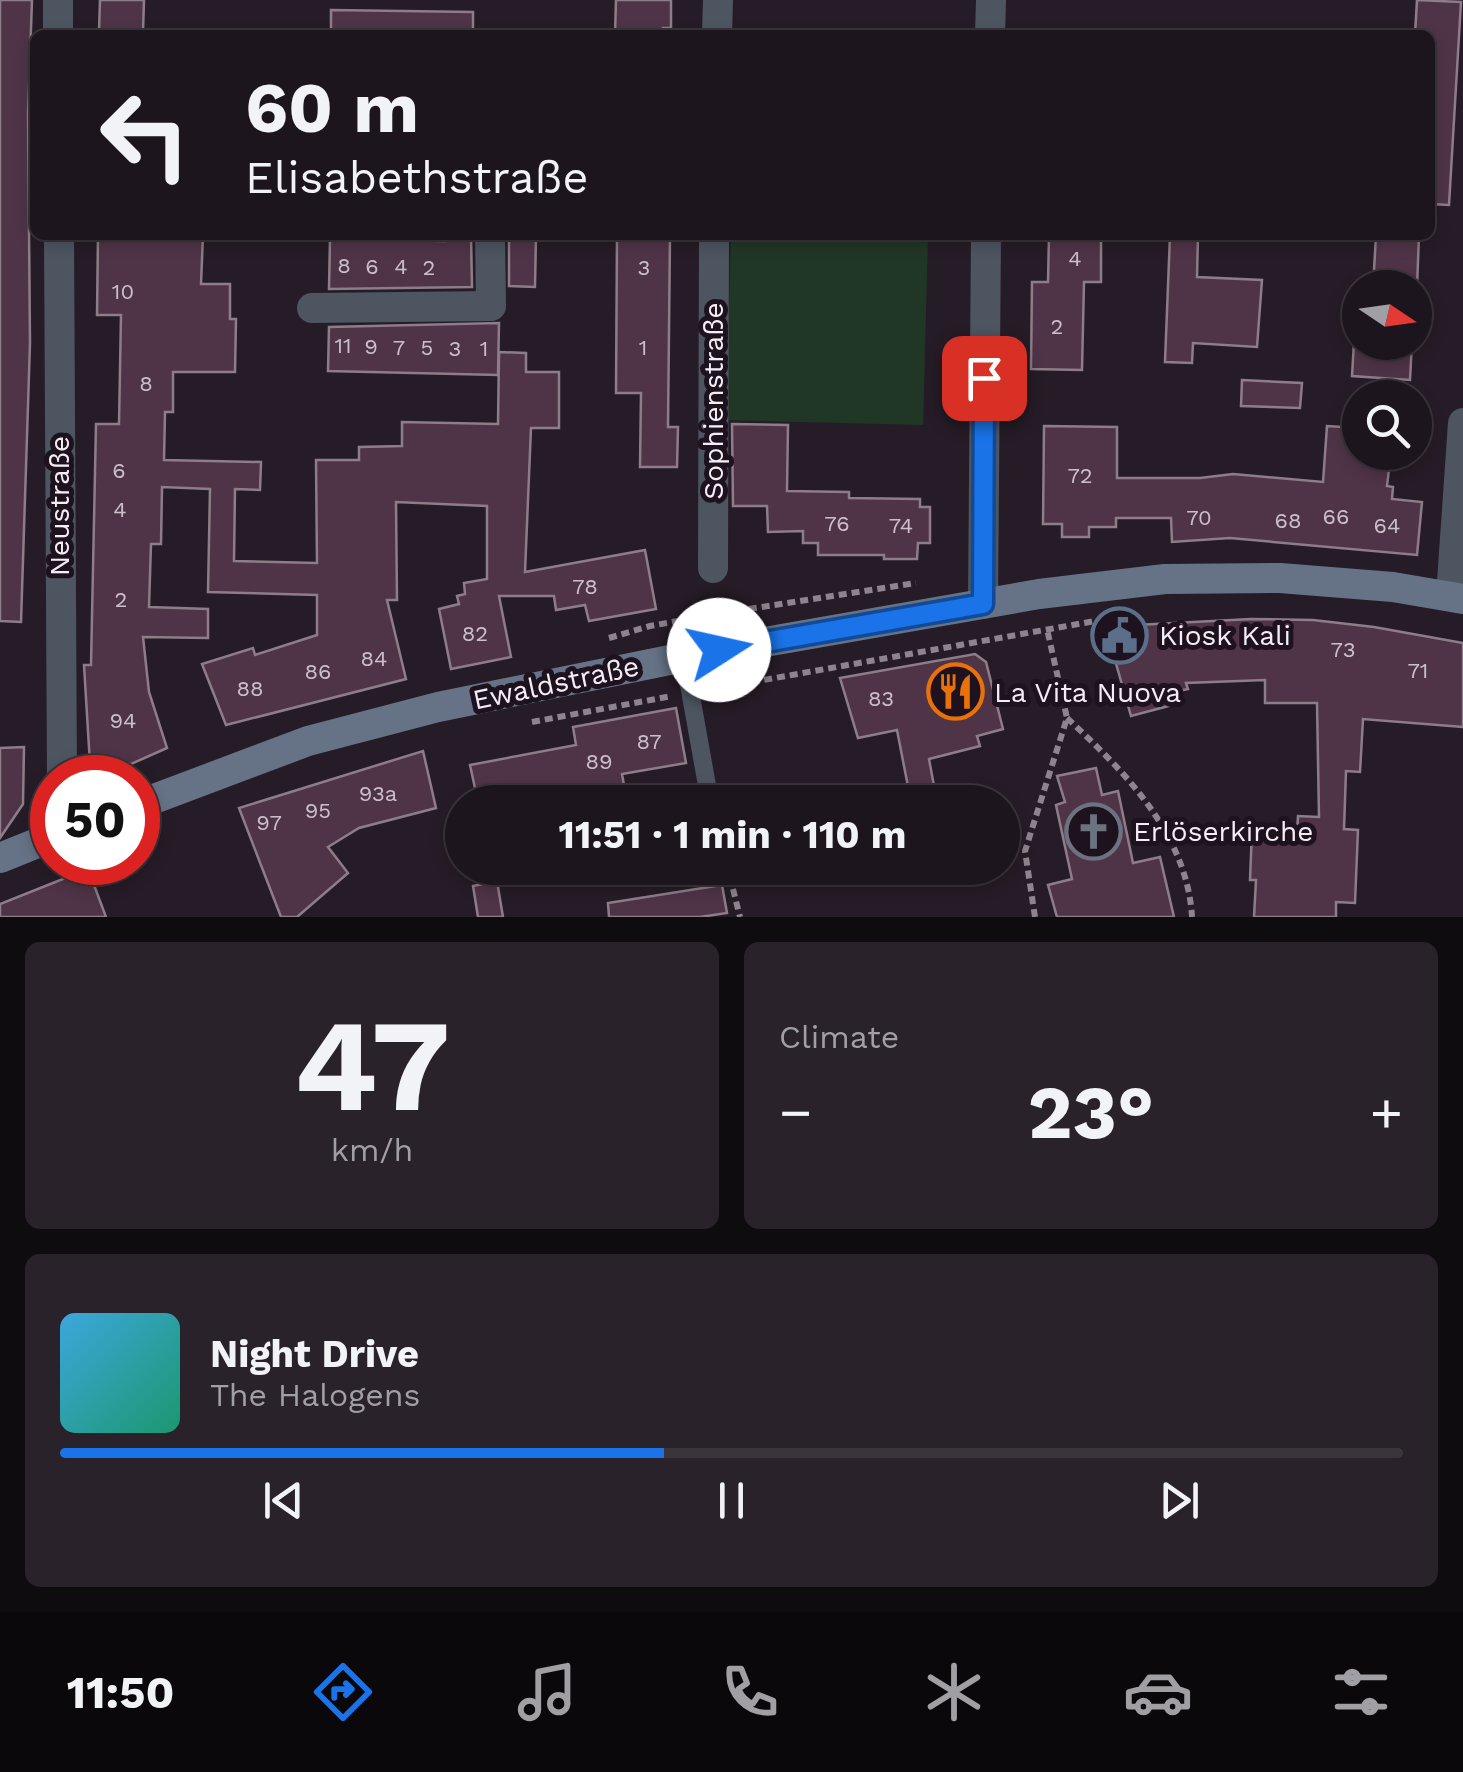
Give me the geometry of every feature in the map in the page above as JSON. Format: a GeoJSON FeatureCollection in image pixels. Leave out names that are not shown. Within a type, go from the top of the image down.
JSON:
{"type":"FeatureCollection","features":[{"type":"Feature","properties":{"kind":"main road","name":"Ewaldstraße"},"geometry":{"type":"LineString","coordinates":[[160,797],[308,741],[438,707],[684,657],[983,604],[1164,579],[1280,578],[1393,587],[1457,598]]}},
{"type":"Feature","properties":{"kind":"main road"},"geometry":{"type":"LineString","coordinates":[[0,858],[30,846]]}},
{"type":"Feature","properties":{"kind":"street"},"geometry":{"type":"LineString","coordinates":[[58,0],[58,30]]}},
{"type":"Feature","properties":{"kind":"street"},"geometry":{"type":"LineString","coordinates":[[717,30],[718,0]]}},
{"type":"Feature","properties":{"kind":"street"},"geometry":{"type":"LineString","coordinates":[[990,30],[991,0]]}},
{"type":"Feature","properties":{"kind":"street","name":"Neustraße"},"geometry":{"type":"LineString","coordinates":[[59,240],[62,755]]}},
{"type":"Feature","properties":{"kind":"street"},"geometry":{"type":"LineString","coordinates":[[312,308],[491,306],[490,240]]}},
{"type":"Feature","properties":{"kind":"street","name":"Sophienstraße"},"geometry":{"type":"LineString","coordinates":[[713,568],[714,240]]}},
{"type":"Feature","properties":{"kind":"street"},"geometry":{"type":"LineString","coordinates":[[983,604],[986,240]]}},
{"type":"Feature","properties":{"kind":"street"},"geometry":{"type":"LineString","coordinates":[[1457,598],[1463,423]]}},
{"type":"Feature","properties":{"kind":"lane"},"geometry":{"type":"LineString","coordinates":[[684,657],[707,785]]}},
{"type":"Feature","properties":{"kind":"path"},"geometry":{"type":"LineString","coordinates":[[524,724],[1100,620]]}},
{"type":"Feature","properties":{"kind":"path"},"geometry":{"type":"LineString","coordinates":[[1034,917],[1025,851],[1067,718],[1047,629]]}},
{"type":"Feature","properties":{"kind":"path"},"geometry":{"type":"LineString","coordinates":[[1067,718],[1154,810],[1180,856],[1192,917]]}},
{"type":"Feature","properties":{"kind":"green space"},"geometry":{"type":"Polygon","coordinates":[[[731,240],[928,240],[923,425],[726,420],[731,240]]]}},
{"type":"Feature","properties":{"kind":"building"},"geometry":{"type":"Polygon","coordinates":[[[0,0],[32,0],[28,115],[30,343],[21,622],[0,621],[0,0]]]}},
{"type":"Feature","properties":{"kind":"building"},"geometry":{"type":"Polygon","coordinates":[[[100,0],[144,0],[143,30],[99,30],[100,0]]]}},
{"type":"Feature","properties":{"kind":"building"},"geometry":{"type":"Polygon","coordinates":[[[616,0],[671,0],[671,28],[615,30],[616,0]]]}},
{"type":"Feature","properties":{"kind":"building"},"geometry":{"type":"Polygon","coordinates":[[[1417,0],[1461,2],[1449,205],[1435,204],[1435,30],[1415,30],[1417,0]]]}},
{"type":"Feature","properties":{"kind":"building"},"geometry":{"type":"Polygon","coordinates":[[[331,10],[473,12],[473,30],[331,30],[331,10]]]}},
{"type":"Feature","properties":{"kind":"building"},"geometry":{"type":"Polygon","coordinates":[[[98,240],[203,240],[201,284],[230,284],[230,319],[236,319],[235,372],[173,372],[173,412],[165,412],[164,460],[261,462],[260,490],[235,489],[234,561],[317,563],[316,460],[359,460],[359,447],[402,446],[402,422],[498,424],[499,352],[526,353],[526,372],[559,372],[559,428],[531,428],[525,572],[645,550],[656,609],[589,621],[585,605],[556,610],[554,596],[499,596],[511,657],[451,669],[439,609],[459,604],[457,596],[465,594],[464,583],[487,579],[487,506],[396,502],[397,600],[387,600],[406,679],[226,725],[202,664],[253,648],[255,655],[317,635],[317,595],[208,592],[210,489],[162,487],[161,544],[151,544],[149,607],[208,609],[208,638],[143,637],[149,692],[167,748],[151,755],[89,755],[84,665],[91,665],[96,424],[119,424],[121,315],[97,315],[98,240]]]}},
{"type":"Feature","properties":{"kind":"building"},"geometry":{"type":"Polygon","coordinates":[[[330,240],[471,240],[472,287],[329,289],[330,240]]]}},
{"type":"Feature","properties":{"kind":"building"},"geometry":{"type":"Polygon","coordinates":[[[509,240],[536,240],[535,287],[509,286],[509,240]]]}},
{"type":"Feature","properties":{"kind":"building"},"geometry":{"type":"Polygon","coordinates":[[[617,240],[670,240],[668,427],[678,427],[677,467],[640,467],[641,393],[616,393],[617,240]]]}},
{"type":"Feature","properties":{"kind":"building"},"geometry":{"type":"Polygon","coordinates":[[[1049,240],[1101,240],[1101,282],[1084,282],[1082,370],[1031,369],[1032,282],[1048,282],[1049,240]]]}},
{"type":"Feature","properties":{"kind":"building"},"geometry":{"type":"Polygon","coordinates":[[[1170,240],[1198,240],[1197,277],[1262,280],[1257,347],[1193,343],[1192,363],[1165,362],[1170,240]]]}},
{"type":"Feature","properties":{"kind":"building"},"geometry":{"type":"Polygon","coordinates":[[[1376,240],[1419,240],[1418,270],[1374,270],[1376,240]]]}},
{"type":"Feature","properties":{"kind":"building"},"geometry":{"type":"Polygon","coordinates":[[[499,323],[498,375],[328,371],[329,327],[499,323]]]}},
{"type":"Feature","properties":{"kind":"building"},"geometry":{"type":"Polygon","coordinates":[[[1353,360],[1411,360],[1410,380],[1352,376],[1353,360]]]}},
{"type":"Feature","properties":{"kind":"building"},"geometry":{"type":"Polygon","coordinates":[[[1242,380],[1302,383],[1300,408],[1241,406],[1242,380]]]}},
{"type":"Feature","properties":{"kind":"building"},"geometry":{"type":"Polygon","coordinates":[[[732,424],[788,425],[787,491],[849,492],[849,498],[920,499],[920,507],[930,507],[930,543],[918,543],[917,559],[818,555],[818,543],[803,543],[803,531],[768,532],[767,506],[733,506],[732,424]]]}},
{"type":"Feature","properties":{"kind":"building"},"geometry":{"type":"Polygon","coordinates":[[[1044,426],[1117,427],[1117,478],[1233,474],[1323,482],[1327,426],[1342,427],[1342,470],[1389,470],[1387,486],[1393,487],[1392,499],[1422,502],[1417,555],[1230,538],[1172,542],[1171,518],[1116,518],[1116,527],[1089,527],[1089,537],[1062,537],[1062,524],[1043,524],[1044,426]]]}},
{"type":"Feature","properties":{"kind":"building"},"geometry":{"type":"Polygon","coordinates":[[[1313,620],[1463,643],[1463,727],[1363,719],[1360,772],[1346,771],[1344,829],[1358,830],[1355,903],[1336,902],[1336,917],[1254,917],[1256,880],[1250,880],[1252,831],[1297,833],[1298,816],[1319,817],[1317,703],[1265,703],[1265,680],[1186,683],[1188,689],[1169,693],[1172,705],[1131,716],[1109,639],[1117,626],[1313,620]]]}},
{"type":"Feature","properties":{"kind":"building"},"geometry":{"type":"Polygon","coordinates":[[[975,654],[986,662],[1003,729],[977,736],[980,746],[929,759],[934,785],[908,785],[897,730],[858,738],[840,678],[975,654]]]}},
{"type":"Feature","properties":{"kind":"building"},"geometry":{"type":"Polygon","coordinates":[[[676,708],[686,763],[622,774],[624,785],[474,785],[470,765],[576,745],[573,727],[676,708]]]}},
{"type":"Feature","properties":{"kind":"building"},"geometry":{"type":"Polygon","coordinates":[[[24,747],[23,804],[0,838],[0,748],[24,747]]]}},
{"type":"Feature","properties":{"kind":"building"},"geometry":{"type":"Polygon","coordinates":[[[423,751],[436,808],[359,828],[328,847],[348,873],[297,917],[281,917],[239,808],[423,751]]]}},
{"type":"Feature","properties":{"kind":"building","name":"Erlöserkirche"},"geometry":{"type":"Polygon","coordinates":[[[1096,768],[1102,795],[1118,791],[1133,863],[1160,857],[1174,917],[1057,917],[1048,885],[1072,879],[1056,805],[1065,802],[1057,776],[1096,768]]]}},
{"type":"Feature","properties":{"kind":"building"},"geometry":{"type":"Polygon","coordinates":[[[48,885],[94,885],[106,917],[0,917],[0,904],[48,885]]]}},
{"type":"Feature","properties":{"kind":"building"},"geometry":{"type":"Polygon","coordinates":[[[498,885],[503,917],[478,917],[473,886],[498,885]]]}},
{"type":"Feature","properties":{"kind":"building"},"geometry":{"type":"Polygon","coordinates":[[[722,885],[727,913],[700,917],[609,917],[608,903],[722,885]]]}},
{"type":"Feature","properties":{"kind":"place","name":"Kiosk Kali"},"geometry":{"type":"Point","coordinates":[1120,635]}},
{"type":"Feature","properties":{"kind":"place","name":"La Vita Nuova"},"geometry":{"type":"Point","coordinates":[955,692]}},
{"type":"Feature","properties":{"kind":"place","name":"Erlöserkirche"},"geometry":{"type":"Point","coordinates":[1094,831]}},
{"type":"Feature","properties":{"kind":"route"},"geometry":{"type":"LineString","coordinates":[[719,650],[983,604],[984,378]]}}]}
